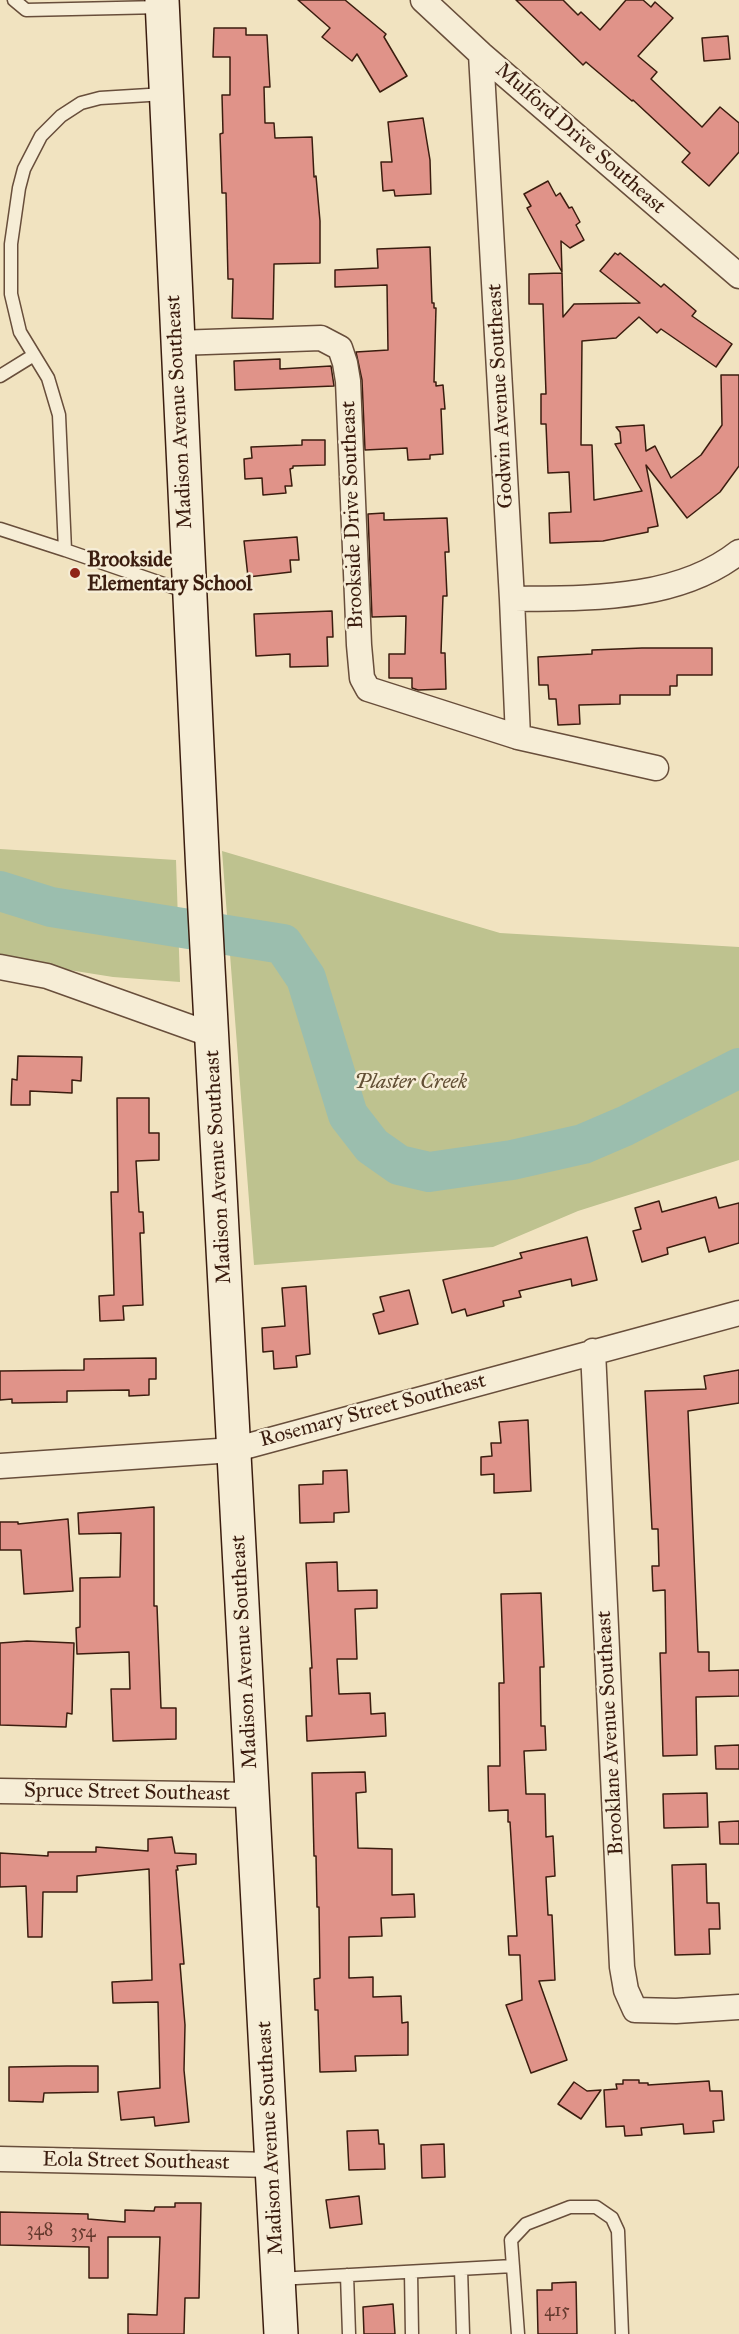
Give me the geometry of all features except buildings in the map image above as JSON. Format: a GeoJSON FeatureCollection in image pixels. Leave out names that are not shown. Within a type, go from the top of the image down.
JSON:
{"type":"FeatureCollection","features":[{"type":"Feature","properties":{"kind":"street","name":"Mulford Drive Southeast"},"geometry":{"type":"LineString","coordinates":[[423,0],[481,54],[739,276]]}},
{"type":"Feature","properties":{"kind":"street","name":"Madison Avenue Southeast"},"geometry":{"type":"LineString","coordinates":[[162,4],[232,1450],[253,1795],[281,2334]]}},
{"type":"Feature","properties":{"kind":"street","name":"Godwin Avenue Southeast"},"geometry":{"type":"LineString","coordinates":[[481,54],[513,599],[518,737]]}},
{"type":"Feature","properties":{"kind":"street","name":"Brookside Drive Southeast"},"geometry":{"type":"LineString","coordinates":[[177,343],[321,338],[340,348],[348,381],[358,633],[362,678],[368,689],[518,737],[656,768]]}},
{"type":"Feature","properties":{"kind":"street"},"geometry":{"type":"LineString","coordinates":[[513,599],[587,597],[671,586],[706,574],[738,554]]}},
{"type":"Feature","properties":{"kind":"street"},"geometry":{"type":"LineString","coordinates":[[0,967],[47,976],[212,1035]]}},
{"type":"Feature","properties":{"kind":"street","name":"Rosemary Street Southeast"},"geometry":{"type":"LineString","coordinates":[[0,1466],[232,1450],[739,1313]]}},
{"type":"Feature","properties":{"kind":"street","name":"Brooklane Avenue Southeast"},"geometry":{"type":"LineString","coordinates":[[593,1351],[622,1967],[627,1990],[635,2010],[676,2011],[739,2007]]}},
{"type":"Feature","properties":{"kind":"street","name":"Spruce Street Southeast"},"geometry":{"type":"LineString","coordinates":[[0,1791],[253,1795]]}},
{"type":"Feature","properties":{"kind":"street","name":"Eola Street Southeast"},"geometry":{"type":"LineString","coordinates":[[0,2159],[273,2165]]}},
{"type":"Feature","properties":{"kind":"lane"},"geometry":{"type":"LineString","coordinates":[[14,0],[26,10],[162,4]]}},
{"type":"Feature","properties":{"kind":"lane"},"geometry":{"type":"LineString","coordinates":[[64,550],[59,415],[48,378],[20,332],[11,294],[10,263],[17,197],[24,169],[32,153],[42,136],[61,116],[81,103],[100,98],[166,93]]}},
{"type":"Feature","properties":{"kind":"lane"},"geometry":{"type":"LineString","coordinates":[[0,376],[34,355]]}},
{"type":"Feature","properties":{"kind":"lane"},"geometry":{"type":"LineString","coordinates":[[0,529],[189,592]]}},
{"type":"Feature","properties":{"kind":"lane"},"geometry":{"type":"LineString","coordinates":[[518,2334],[511,2240],[526,2224],[570,2207],[596,2207],[612,2218],[618,2230],[622,2334]]}},
{"type":"Feature","properties":{"kind":"lane"},"geometry":{"type":"LineString","coordinates":[[278,2278],[513,2266]]}},
{"type":"Feature","properties":{"kind":"lane"},"geometry":{"type":"LineString","coordinates":[[461,2269],[463,2334]]}},
{"type":"Feature","properties":{"kind":"lane"},"geometry":{"type":"LineString","coordinates":[[411,2272],[412,2334]]}},
{"type":"Feature","properties":{"kind":"lane"},"geometry":{"type":"LineString","coordinates":[[346,2275],[349,2334]]}},
{"type":"Feature","properties":{"kind":"green space"},"geometry":{"type":"Polygon","coordinates":[[[0,849],[176,860],[180,982],[113,977],[0,959],[0,849]]]}},
{"type":"Feature","properties":{"kind":"green space","name":"Plaster Creek"},"geometry":{"type":"Polygon","coordinates":[[[222,851],[500,933],[739,947],[739,1160],[578,1211],[493,1247],[254,1265],[222,851]]]}},
{"type":"Feature","properties":{"kind":"waterway","name":"Plaster Creek"},"geometry":{"type":"LineString","coordinates":[[0,891],[51,907],[283,944],[306,978],[348,1115],[372,1146],[399,1165],[429,1172],[512,1160],[583,1144],[625,1126],[739,1068]]}},
{"type":"Feature","properties":{"kind":"place","name":"Brookside Elementary School"},"geometry":{"type":"Point","coordinates":[75,573]}}]}
